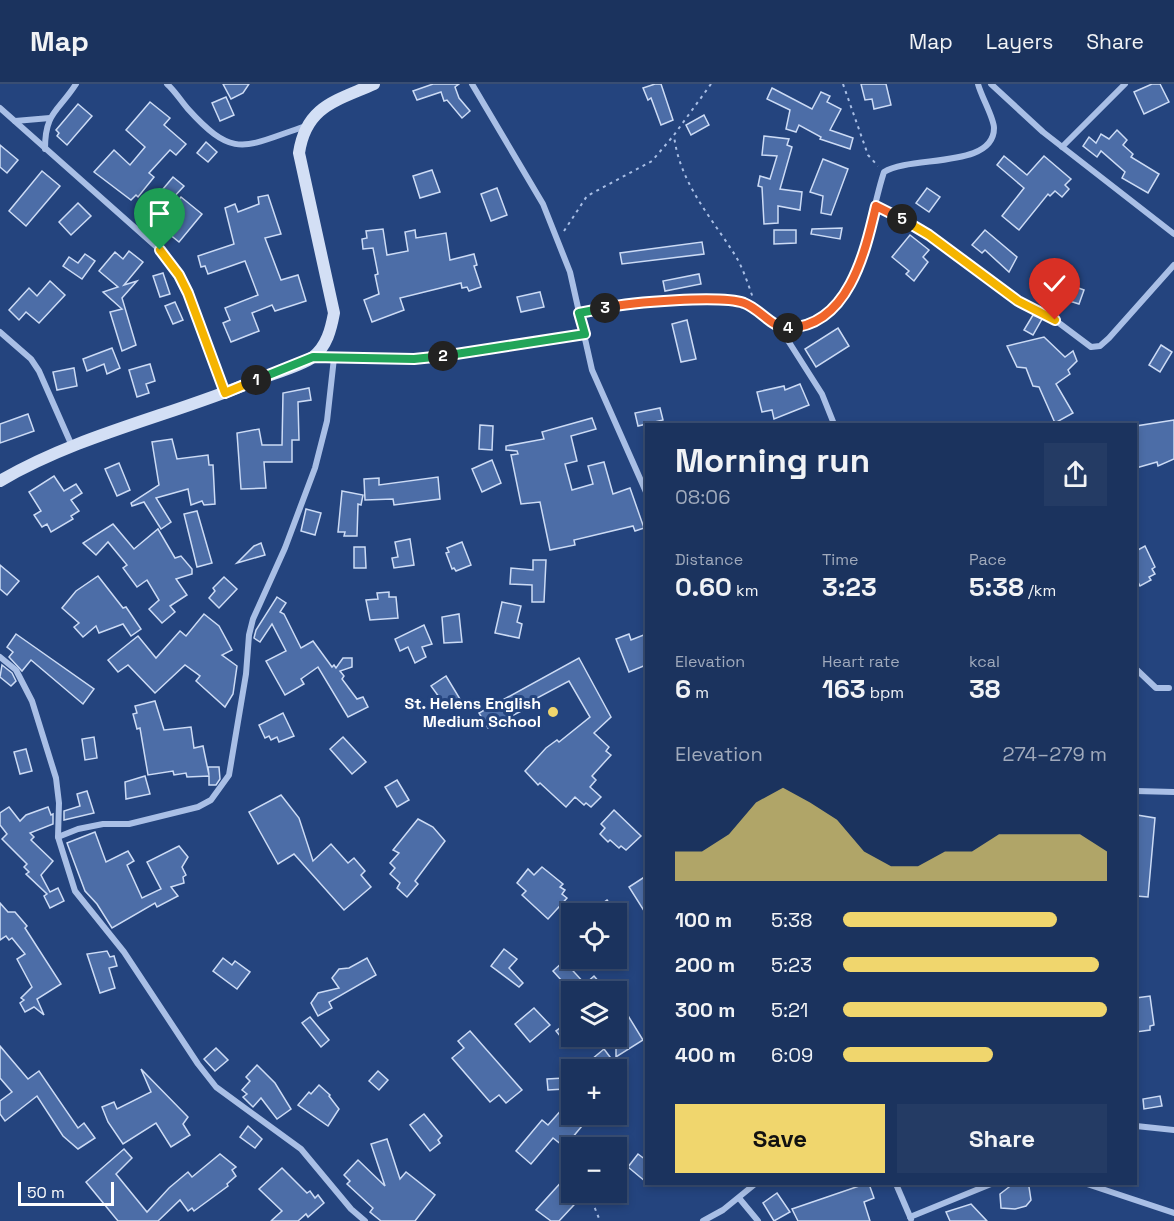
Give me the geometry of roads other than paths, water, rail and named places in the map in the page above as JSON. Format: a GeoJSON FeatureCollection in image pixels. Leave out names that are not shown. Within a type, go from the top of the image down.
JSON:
{"type":"FeatureCollection","features":[{"type":"Feature","properties":{"kind":"main road"},"geometry":{"type":"LineString","coordinates":[[0,481],[26,466],[72,447],[225,393],[313,357],[331,333],[334,313],[299,153],[306,126],[322,108],[374,84]]}},
{"type":"Feature","properties":{"kind":"street"},"geometry":{"type":"LineString","coordinates":[[45,149],[45,129],[50,118],[75,86],[82,84]]}},
{"type":"Feature","properties":{"kind":"street"},"geometry":{"type":"LineString","coordinates":[[167,84],[210,133],[233,145],[248,144],[306,126]]}},
{"type":"Feature","properties":{"kind":"street"},"geometry":{"type":"LineString","coordinates":[[472,84],[543,204],[570,272],[592,370],[645,490]]}},
{"type":"Feature","properties":{"kind":"street"},"geometry":{"type":"LineString","coordinates":[[780,328],[814,322],[833,311],[844,295],[860,261],[884,172],[907,163],[971,155],[985,148],[992,138],[994,126],[978,84]]}},
{"type":"Feature","properties":{"kind":"street"},"geometry":{"type":"LineString","coordinates":[[991,84],[1023,115],[1062,147],[1174,234]]}},
{"type":"Feature","properties":{"kind":"street"},"geometry":{"type":"LineString","coordinates":[[1062,147],[1125,84]]}},
{"type":"Feature","properties":{"kind":"street"},"geometry":{"type":"LineString","coordinates":[[0,108],[160,250],[179,275],[225,393]]}},
{"type":"Feature","properties":{"kind":"street"},"geometry":{"type":"LineString","coordinates":[[15,120],[50,118]]}},
{"type":"Feature","properties":{"kind":"street"},"geometry":{"type":"LineString","coordinates":[[876,206],[929,235],[1018,301],[1055,320],[1091,346],[1100,346],[1109,338],[1174,265]]}},
{"type":"Feature","properties":{"kind":"street"},"geometry":{"type":"LineString","coordinates":[[579,313],[624,304],[706,301],[743,303],[780,328],[822,394],[834,423]]}},
{"type":"Feature","properties":{"kind":"street"},"geometry":{"type":"LineString","coordinates":[[0,332],[31,358],[39,371],[72,447]]}},
{"type":"Feature","properties":{"kind":"street"},"geometry":{"type":"LineString","coordinates":[[313,357],[414,359],[585,334]]}},
{"type":"Feature","properties":{"kind":"street"},"geometry":{"type":"LineString","coordinates":[[58,837],[86,828],[129,824],[198,807],[211,800],[222,789],[229,775],[251,627],[315,468],[327,421],[334,358]]}},
{"type":"Feature","properties":{"kind":"street"},"geometry":{"type":"LineString","coordinates":[[0,657],[16,670],[33,701],[56,778],[59,803],[58,837],[75,891],[124,951],[198,1064],[216,1087],[301,1149],[351,1209],[365,1221]]}},
{"type":"Feature","properties":{"kind":"street"},"geometry":{"type":"LineString","coordinates":[[1137,670],[1156,688],[1169,688]]}},
{"type":"Feature","properties":{"kind":"street"},"geometry":{"type":"LineString","coordinates":[[1137,791],[1174,792]]}},
{"type":"Feature","properties":{"kind":"street"},"geometry":{"type":"LineString","coordinates":[[1137,1126],[1174,1130]]}},
{"type":"Feature","properties":{"kind":"street"},"geometry":{"type":"LineString","coordinates":[[703,1221],[739,1198],[754,1185]]}},
{"type":"Feature","properties":{"kind":"street"},"geometry":{"type":"LineString","coordinates":[[896,1185],[910,1219],[989,1185]]}},
{"type":"Feature","properties":{"kind":"street"},"geometry":{"type":"LineString","coordinates":[[1090,1185],[1174,1213]]}},
{"type":"Feature","properties":{"kind":"street"},"geometry":{"type":"LineString","coordinates":[[739,1198],[758,1221]]}},
{"type":"Feature","properties":{"kind":"place","name":"St. Helens English Medium School"},"geometry":{"type":"Point","coordinates":[553,712]}}]}
